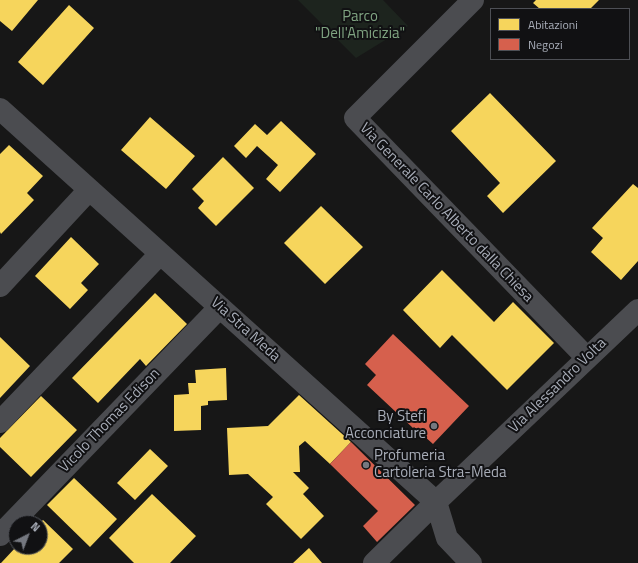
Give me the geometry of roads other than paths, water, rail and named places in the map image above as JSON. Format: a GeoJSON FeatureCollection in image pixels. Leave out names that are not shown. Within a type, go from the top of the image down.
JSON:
{"type":"FeatureCollection","features":[{"type":"Feature","properties":{"kind":"street","name":"Via Generale Carlo Alberto dalla Chiesa"},"geometry":{"type":"LineString","coordinates":[[473,0],[355,118],[587,358]]}},
{"type":"Feature","properties":{"kind":"street","name":"Via Stra Meda"},"geometry":{"type":"LineString","coordinates":[[0,109],[436,502]]}},
{"type":"Feature","properties":{"kind":"street"},"geometry":{"type":"LineString","coordinates":[[0,286],[90,190]]}},
{"type":"Feature","properties":{"kind":"street"},"geometry":{"type":"LineString","coordinates":[[0,422],[160,254]]}},
{"type":"Feature","properties":{"kind":"street","name":"Vicolo Thomas Edison"},"geometry":{"type":"LineString","coordinates":[[0,535],[220,307]]}},
{"type":"Feature","properties":{"kind":"street","name":"Via Alessandro Volta"},"geometry":{"type":"LineString","coordinates":[[374,563],[638,310]]}},
{"type":"Feature","properties":{"kind":"street"},"geometry":{"type":"LineString","coordinates":[[436,502],[447,538],[471,563]]}},
{"type":"Feature","properties":{"kind":"place","name":"By Stefi Acconciature"},"geometry":{"type":"Point","coordinates":[434,426]}},
{"type":"Feature","properties":{"kind":"place","name":"Profumeria Cartoleria Stra-Meda"},"geometry":{"type":"Point","coordinates":[366,465]}},
{"type":"Feature","properties":{"kind":"park label","name":"Parco \"Dell'Amicizia\""},"geometry":{"type":"Point","coordinates":[360,26]}}]}
